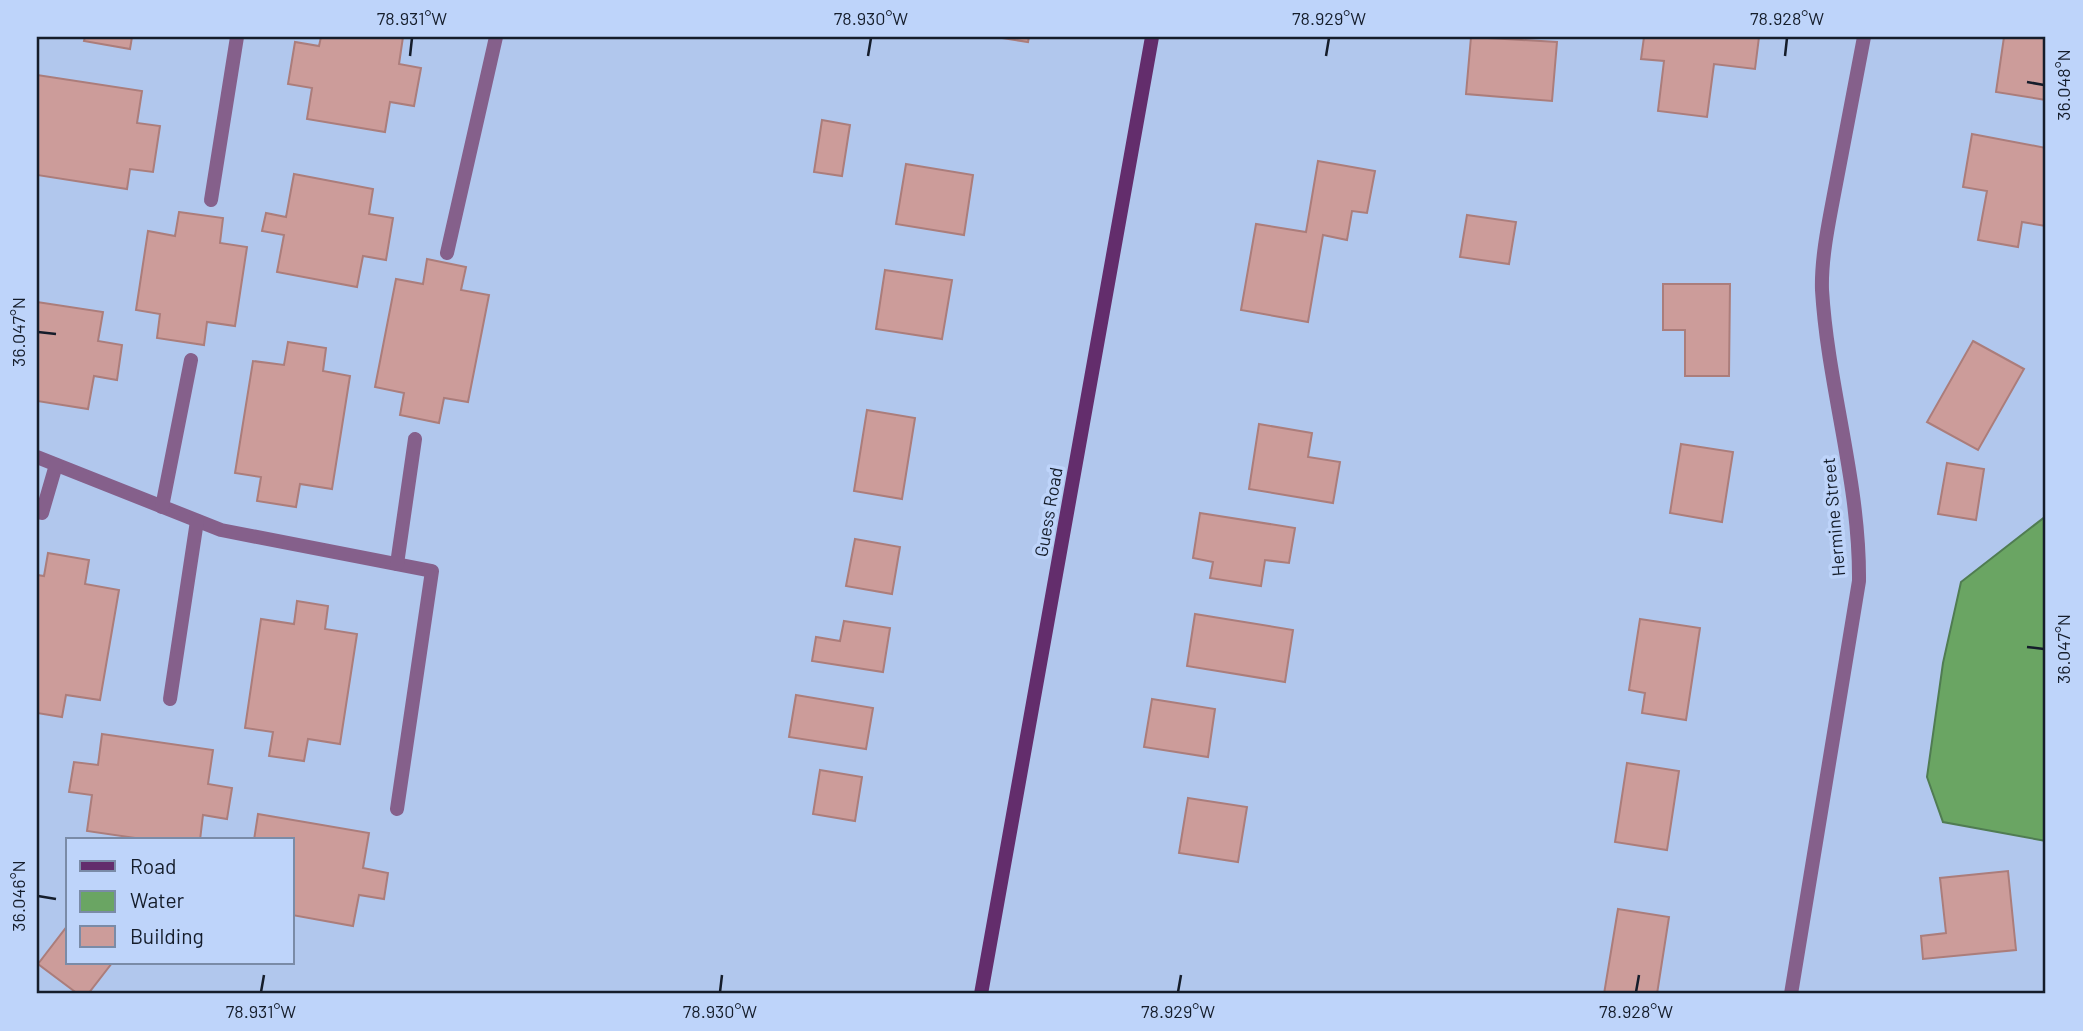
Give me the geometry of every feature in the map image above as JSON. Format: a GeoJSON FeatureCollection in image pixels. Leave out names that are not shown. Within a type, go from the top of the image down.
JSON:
{"type":"FeatureCollection","features":[{"type":"Feature","properties":{"kind":"main road","name":"Guess Road"},"geometry":{"type":"LineString","coordinates":[[981,994],[1152,37]]}},
{"type":"Feature","properties":{"kind":"street"},"geometry":{"type":"LineString","coordinates":[[211,200],[237,37]]}},
{"type":"Feature","properties":{"kind":"street"},"geometry":{"type":"LineString","coordinates":[[447,253],[496,37]]}},
{"type":"Feature","properties":{"kind":"street","name":"Hermine Street"},"geometry":{"type":"LineString","coordinates":[[1791,994],[1859,581],[1850,470],[1833,382],[1822,287],[1827,233],[1864,37]]}},
{"type":"Feature","properties":{"kind":"street"},"geometry":{"type":"LineString","coordinates":[[162,508],[191,360]]}},
{"type":"Feature","properties":{"kind":"street"},"geometry":{"type":"LineString","coordinates":[[397,564],[415,439]]}},
{"type":"Feature","properties":{"kind":"street"},"geometry":{"type":"LineString","coordinates":[[37,457],[221,530],[432,571],[397,809]]}},
{"type":"Feature","properties":{"kind":"street"},"geometry":{"type":"LineString","coordinates":[[37,512],[42,513],[57,465]]}},
{"type":"Feature","properties":{"kind":"street"},"geometry":{"type":"LineString","coordinates":[[170,699],[197,521]]}},
{"type":"Feature","properties":{"kind":"water"},"geometry":{"type":"Polygon","coordinates":[[[2046,516],[2046,841],[1943,822],[1927,777],[1943,663],[1961,582],[2046,516]]]}},
{"type":"Feature","properties":{"kind":"building"},"geometry":{"type":"Polygon","coordinates":[[[85,37],[132,37],[130,49],[84,41],[85,37]]]}},
{"type":"Feature","properties":{"kind":"building"},"geometry":{"type":"Polygon","coordinates":[[[321,37],[403,37],[399,64],[421,68],[414,106],[390,102],[385,132],[307,119],[312,88],[288,84],[295,42],[319,46],[321,37]]]}},
{"type":"Feature","properties":{"kind":"building"},"geometry":{"type":"Polygon","coordinates":[[[996,37],[1029,37],[1028,42],[996,37]]]}},
{"type":"Feature","properties":{"kind":"building"},"geometry":{"type":"Polygon","coordinates":[[[1471,37],[1557,42],[1552,101],[1466,94],[1471,37]]]}},
{"type":"Feature","properties":{"kind":"building"},"geometry":{"type":"Polygon","coordinates":[[[1644,37],[1759,37],[1755,69],[1714,64],[1707,117],[1658,111],[1664,61],[1641,59],[1644,37]]]}},
{"type":"Feature","properties":{"kind":"building"},"geometry":{"type":"Polygon","coordinates":[[[2004,37],[2046,37],[2046,100],[1996,92],[2004,37]]]}},
{"type":"Feature","properties":{"kind":"building"},"geometry":{"type":"Polygon","coordinates":[[[37,75],[142,91],[137,123],[160,126],[153,172],[130,169],[127,189],[37,175],[37,75]]]}},
{"type":"Feature","properties":{"kind":"building"},"geometry":{"type":"Polygon","coordinates":[[[822,120],[850,125],[842,176],[814,172],[822,120]]]}},
{"type":"Feature","properties":{"kind":"building"},"geometry":{"type":"Polygon","coordinates":[[[1972,134],[2046,148],[2046,226],[2022,222],[2018,247],[1978,240],[1987,191],[1963,187],[1972,134]]]}},
{"type":"Feature","properties":{"kind":"building"},"geometry":{"type":"Polygon","coordinates":[[[1318,161],[1375,171],[1367,213],[1352,211],[1347,240],[1323,235],[1308,322],[1241,310],[1256,224],[1306,232],[1318,161]]]}},
{"type":"Feature","properties":{"kind":"building"},"geometry":{"type":"Polygon","coordinates":[[[906,164],[973,175],[964,235],[896,224],[906,164]]]}},
{"type":"Feature","properties":{"kind":"building"},"geometry":{"type":"Polygon","coordinates":[[[294,174],[373,189],[369,214],[393,218],[386,260],[363,256],[357,287],[277,272],[284,235],[262,231],[266,213],[286,217],[294,174]]]}},
{"type":"Feature","properties":{"kind":"building"},"geometry":{"type":"Polygon","coordinates":[[[179,212],[223,218],[220,243],[247,247],[235,326],[207,322],[204,345],[157,338],[160,314],[136,310],[148,231],[175,236],[179,212]]]}},
{"type":"Feature","properties":{"kind":"building"},"geometry":{"type":"Polygon","coordinates":[[[1467,215],[1516,222],[1509,264],[1460,257],[1467,215]]]}},
{"type":"Feature","properties":{"kind":"building"},"geometry":{"type":"Polygon","coordinates":[[[427,259],[466,267],[461,290],[489,295],[468,402],[444,398],[439,423],[400,415],[404,393],[375,387],[396,279],[423,284],[427,259]]]}},
{"type":"Feature","properties":{"kind":"building"},"geometry":{"type":"Polygon","coordinates":[[[885,270],[952,280],[942,339],[876,329],[885,270]]]}},
{"type":"Feature","properties":{"kind":"building"},"geometry":{"type":"Polygon","coordinates":[[[1663,284],[1730,284],[1729,376],[1685,376],[1685,330],[1663,330],[1663,284]]]}},
{"type":"Feature","properties":{"kind":"building"},"geometry":{"type":"Polygon","coordinates":[[[37,302],[103,312],[98,341],[122,345],[117,380],[94,376],[88,409],[37,401],[37,302]]]}},
{"type":"Feature","properties":{"kind":"building"},"geometry":{"type":"Polygon","coordinates":[[[1973,341],[2024,369],[1978,450],[1927,422],[1973,341]]]}},
{"type":"Feature","properties":{"kind":"building"},"geometry":{"type":"Polygon","coordinates":[[[288,342],[326,348],[323,371],[350,376],[332,489],[300,484],[296,507],[257,501],[261,477],[235,473],[253,361],[284,365],[288,342]]]}},
{"type":"Feature","properties":{"kind":"building"},"geometry":{"type":"Polygon","coordinates":[[[867,410],[915,418],[902,499],[854,491],[867,410]]]}},
{"type":"Feature","properties":{"kind":"building"},"geometry":{"type":"Polygon","coordinates":[[[1259,424],[1312,433],[1308,457],[1340,462],[1333,503],[1249,489],[1259,424]]]}},
{"type":"Feature","properties":{"kind":"building"},"geometry":{"type":"Polygon","coordinates":[[[1681,444],[1733,452],[1722,522],[1670,513],[1681,444]]]}},
{"type":"Feature","properties":{"kind":"building"},"geometry":{"type":"Polygon","coordinates":[[[1947,463],[1984,469],[1976,520],[1938,514],[1947,463]]]}},
{"type":"Feature","properties":{"kind":"building"},"geometry":{"type":"Polygon","coordinates":[[[1200,513],[1295,528],[1289,563],[1265,560],[1261,586],[1210,578],[1213,562],[1193,558],[1200,513]]]}},
{"type":"Feature","properties":{"kind":"building"},"geometry":{"type":"Polygon","coordinates":[[[855,539],[900,547],[892,594],[846,586],[855,539]]]}},
{"type":"Feature","properties":{"kind":"building"},"geometry":{"type":"Polygon","coordinates":[[[48,553],[89,560],[85,584],[119,590],[100,700],[66,695],[62,717],[37,713],[37,575],[44,576],[48,553]]]}},
{"type":"Feature","properties":{"kind":"building"},"geometry":{"type":"Polygon","coordinates":[[[297,601],[328,606],[325,629],[357,634],[340,744],[308,739],[304,761],[269,756],[273,732],[245,728],[261,619],[294,624],[297,601]]]}},
{"type":"Feature","properties":{"kind":"building"},"geometry":{"type":"Polygon","coordinates":[[[1195,614],[1293,630],[1285,682],[1187,666],[1195,614]]]}},
{"type":"Feature","properties":{"kind":"building"},"geometry":{"type":"Polygon","coordinates":[[[1640,619],[1700,628],[1686,720],[1642,713],[1645,693],[1629,690],[1640,619]]]}},
{"type":"Feature","properties":{"kind":"building"},"geometry":{"type":"Polygon","coordinates":[[[844,621],[890,628],[883,672],[812,661],[816,637],[840,641],[844,621]]]}},
{"type":"Feature","properties":{"kind":"building"},"geometry":{"type":"Polygon","coordinates":[[[796,695],[873,708],[866,749],[789,737],[796,695]]]}},
{"type":"Feature","properties":{"kind":"building"},"geometry":{"type":"Polygon","coordinates":[[[1152,699],[1215,709],[1208,757],[1144,747],[1152,699]]]}},
{"type":"Feature","properties":{"kind":"building"},"geometry":{"type":"Polygon","coordinates":[[[102,734],[213,750],[208,784],[232,788],[227,819],[203,815],[200,838],[135,838],[87,831],[92,795],[69,792],[74,762],[98,765],[102,734]]]}},
{"type":"Feature","properties":{"kind":"building"},"geometry":{"type":"Polygon","coordinates":[[[1627,763],[1679,771],[1667,850],[1615,842],[1627,763]]]}},
{"type":"Feature","properties":{"kind":"building"},"geometry":{"type":"Polygon","coordinates":[[[820,770],[862,777],[855,821],[813,814],[820,770]]]}},
{"type":"Feature","properties":{"kind":"building"},"geometry":{"type":"Polygon","coordinates":[[[1188,798],[1247,807],[1238,862],[1179,853],[1188,798]]]}},
{"type":"Feature","properties":{"kind":"building"},"geometry":{"type":"Polygon","coordinates":[[[258,814],[369,833],[363,868],[388,873],[384,899],[359,895],[353,926],[294,915],[294,838],[254,838],[258,814]]]}},
{"type":"Feature","properties":{"kind":"building"},"geometry":{"type":"Polygon","coordinates":[[[2008,871],[2016,950],[1923,959],[1921,936],[1946,933],[1940,878],[2008,871]]]}},
{"type":"Feature","properties":{"kind":"building"},"geometry":{"type":"Polygon","coordinates":[[[1618,909],[1669,917],[1657,994],[1604,994],[1618,909]]]}},
{"type":"Feature","properties":{"kind":"building"},"geometry":{"type":"Polygon","coordinates":[[[66,928],[66,964],[111,964],[88,994],[78,994],[38,964],[66,928]]]}}]}
